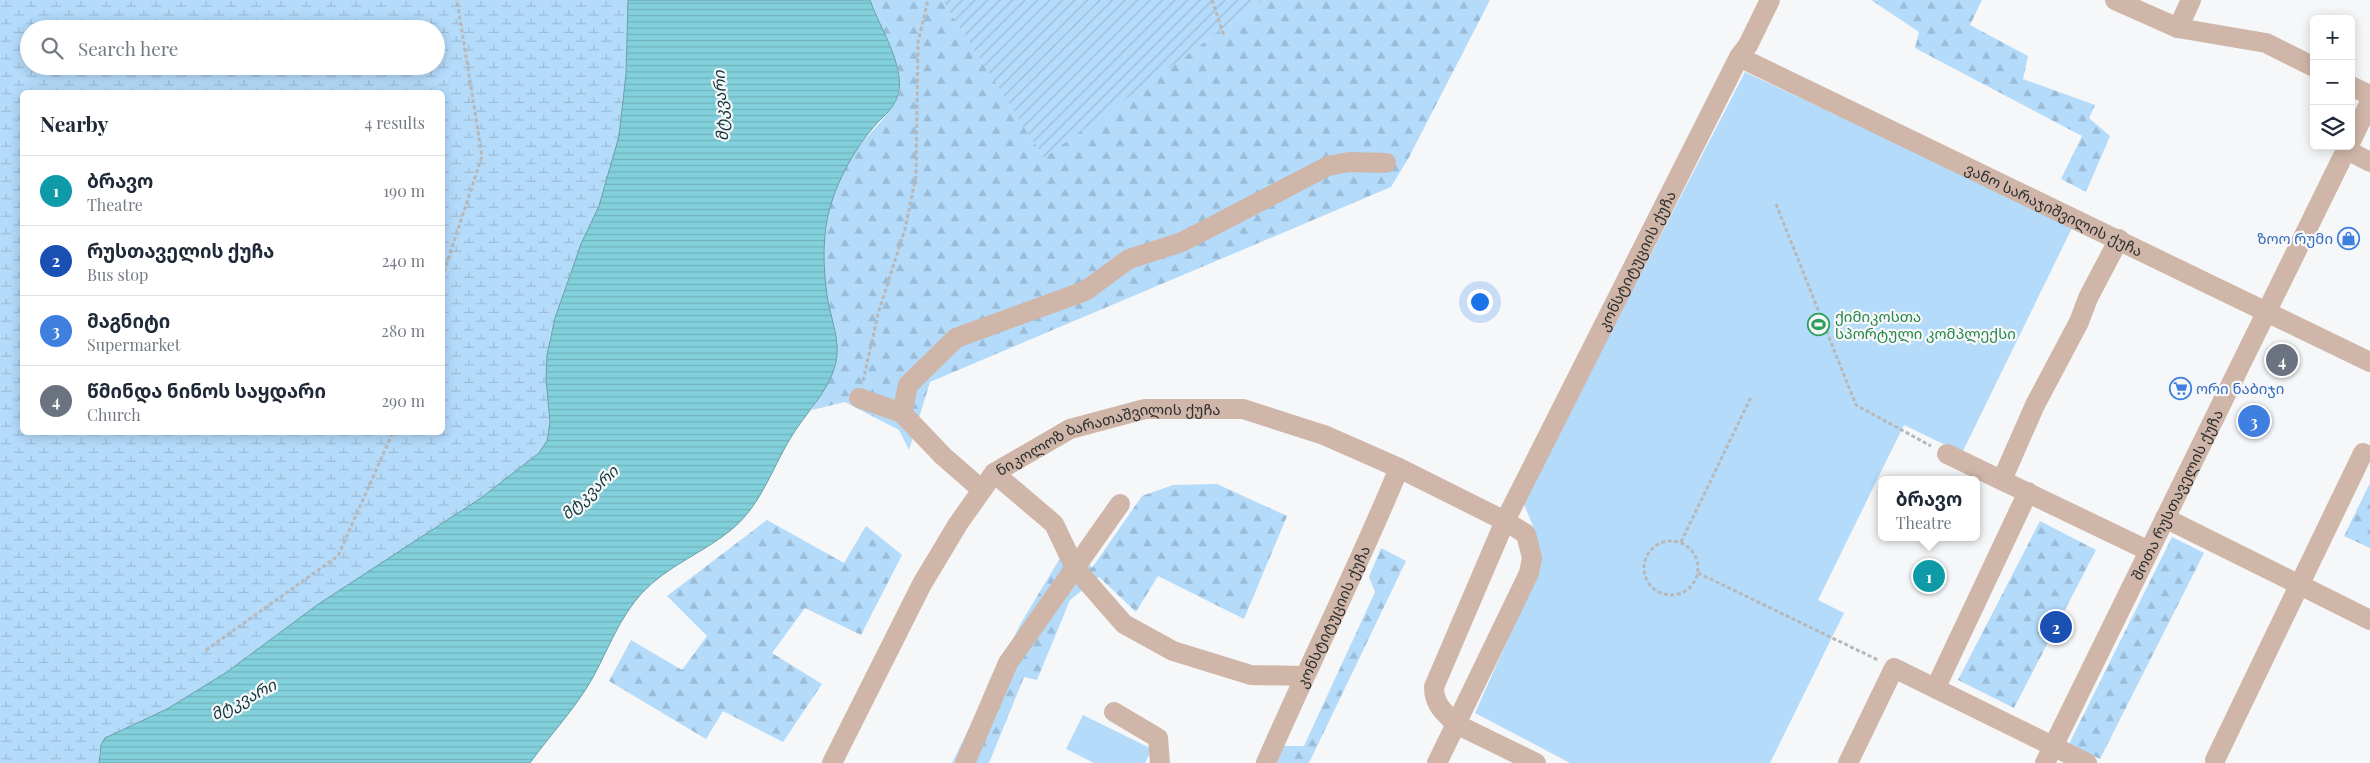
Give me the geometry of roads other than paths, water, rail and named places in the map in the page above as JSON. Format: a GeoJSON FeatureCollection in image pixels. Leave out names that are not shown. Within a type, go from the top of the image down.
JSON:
{"type":"FeatureCollection","features":[{"type":"Feature","properties":{"kind":"street","name":"კონსტიტუციის ქუჩა"},"geometry":{"type":"LineString","coordinates":[[1536,763],[1456,724],[1438,706],[1434,698],[1434,687],[1505,521],[1739,57],[1748,45],[1770,0]]}},
{"type":"Feature","properties":{"kind":"street"},"geometry":{"type":"LineString","coordinates":[[2115,0],[2178,28],[2266,43],[2310,66]]}},
{"type":"Feature","properties":{"kind":"street"},"geometry":{"type":"LineString","coordinates":[[2178,28],[2192,0]]}},
{"type":"Feature","properties":{"kind":"street","name":"ვანო სარაჯიშვილის ქუჩა"},"geometry":{"type":"LineString","coordinates":[[1739,57],[2119,239],[2266,313],[2370,362]]}},
{"type":"Feature","properties":{"kind":"street"},"geometry":{"type":"LineString","coordinates":[[2355,88],[2370,95]]}},
{"type":"Feature","properties":{"kind":"street","name":"შოთა რუსთაველის ქუჩა"},"geometry":{"type":"LineString","coordinates":[[2355,133],[2370,102]]}},
{"type":"Feature","properties":{"kind":"street","name":"შოთა რუსთაველის ქუჩა"},"geometry":{"type":"LineString","coordinates":[[2049,755],[2347,150]]}},
{"type":"Feature","properties":{"kind":"street"},"geometry":{"type":"LineString","coordinates":[[2354,150],[2370,162]]}},
{"type":"Feature","properties":{"kind":"street"},"geometry":{"type":"LineString","coordinates":[[902,413],[908,385],[956,338],[1085,291],[1129,259],[1182,242],[1328,166],[1349,162],[1386,164]]}},
{"type":"Feature","properties":{"kind":"street"},"geometry":{"type":"LineString","coordinates":[[2002,480],[2036,405],[2080,322],[2088,298],[2119,239]]}},
{"type":"Feature","properties":{"kind":"street"},"geometry":{"type":"LineString","coordinates":[[859,398],[902,413],[944,456],[982,490]]}},
{"type":"Feature","properties":{"kind":"street","name":"ნიკოლოზ ბარათაშვილის ქუჩა"},"geometry":{"type":"LineString","coordinates":[[832,763],[922,584],[994,473],[1070,429],[1145,409],[1243,409],[1324,435],[1399,468],[1505,521]]}},
{"type":"Feature","properties":{"kind":"street"},"geometry":{"type":"LineString","coordinates":[[2215,760],[2363,453]]}},
{"type":"Feature","properties":{"kind":"street"},"geometry":{"type":"LineString","coordinates":[[1947,454],[2149,551]]}},
{"type":"Feature","properties":{"kind":"street","name":"კონსტიტუციის ქუჩა"},"geometry":{"type":"LineString","coordinates":[[1266,763],[1304,676],[1373,532],[1399,468]]}},
{"type":"Feature","properties":{"kind":"street"},"geometry":{"type":"LineString","coordinates":[[994,473],[1054,524],[1075,568],[1124,624],[1173,651],[1251,675],[1304,676]]}},
{"type":"Feature","properties":{"kind":"street"},"geometry":{"type":"LineString","coordinates":[[1936,687],[2028,492]]}},
{"type":"Feature","properties":{"kind":"street"},"geometry":{"type":"LineString","coordinates":[[965,763],[1008,663],[1120,504]]}},
{"type":"Feature","properties":{"kind":"street"},"geometry":{"type":"LineString","coordinates":[[2165,518],[2370,620]]}},
{"type":"Feature","properties":{"kind":"street"},"geometry":{"type":"LineString","coordinates":[[1437,763],[1529,573],[1532,558],[1526,534],[1505,521]]}},
{"type":"Feature","properties":{"kind":"street"},"geometry":{"type":"LineString","coordinates":[[1848,763],[1894,668],[1936,687],[2049,755],[2087,763]]}},
{"type":"Feature","properties":{"kind":"street"},"geometry":{"type":"LineString","coordinates":[[1114,712],[1158,738],[1160,763]]}},
{"type":"Feature","properties":{"kind":"water","name":"მტკვარი"},"geometry":{"type":"Polygon","coordinates":[[[628,0],[870,0],[897,66],[900,83],[898,96],[888,112],[866,136],[852,157],[833,197],[828,215],[824,261],[827,295],[837,348],[835,366],[828,384],[787,444],[760,496],[742,520],[731,530],[674,567],[642,593],[620,624],[585,690],[530,763],[99,763],[101,745],[105,738],[167,709],[227,672],[317,605],[481,498],[539,453],[547,441],[550,422],[546,379],[547,355],[555,318],[581,244],[599,206],[619,136],[626,74],[628,0]]]}},
{"type":"Feature","properties":{"kind":"place","name":"ზოო რუმი"},"geometry":{"type":"Point","coordinates":[2349,238]}},
{"type":"Feature","properties":{"kind":"place","name":"ქიმიკოსთა სპორტული კომპლექსი"},"geometry":{"type":"Point","coordinates":[1819,325]}},
{"type":"Feature","properties":{"kind":"place","name":"წმინდა ნინოს საყდარი"},"geometry":{"type":"Point","coordinates":[2282,360]}},
{"type":"Feature","properties":{"kind":"place","name":"ორი ნაბიჯი"},"geometry":{"type":"Point","coordinates":[2180,388]}},
{"type":"Feature","properties":{"kind":"place","name":"მაგნიტი"},"geometry":{"type":"Point","coordinates":[2254,421]}},
{"type":"Feature","properties":{"kind":"place","name":"ბრავო"},"geometry":{"type":"Point","coordinates":[1929,576]}},
{"type":"Feature","properties":{"kind":"place","name":"რუსთაველის ქუჩა"},"geometry":{"type":"Point","coordinates":[2056,627]}}]}
